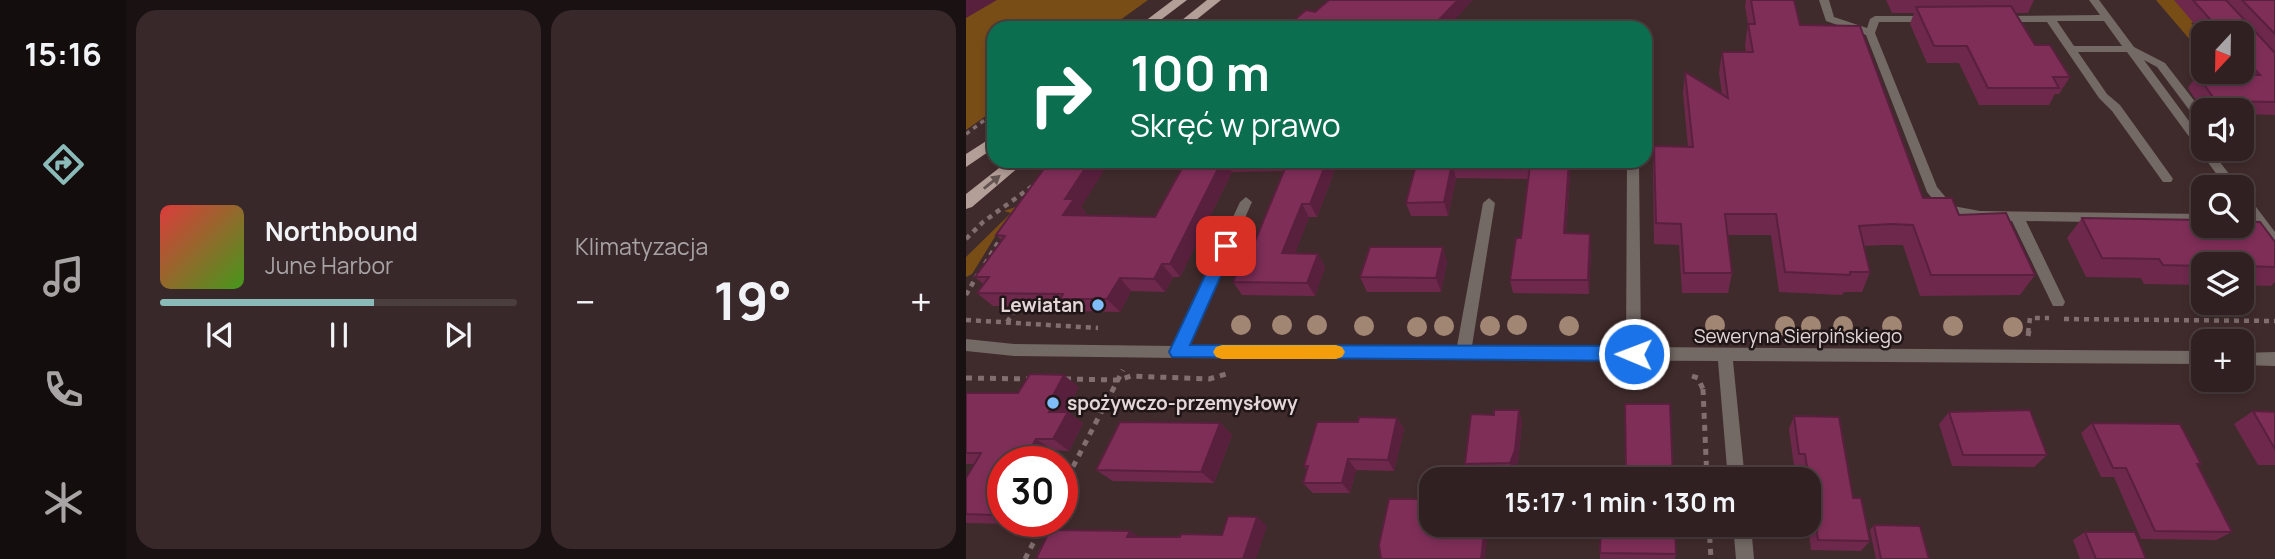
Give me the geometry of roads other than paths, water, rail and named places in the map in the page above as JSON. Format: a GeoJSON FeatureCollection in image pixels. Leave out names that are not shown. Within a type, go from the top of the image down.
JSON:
{"type":"FeatureCollection","features":[{"type":"Feature","properties":{"kind":"main road"},"geometry":{"type":"LineString","coordinates":[[1152,21],[1181,0]]}},
{"type":"Feature","properties":{"kind":"main road"},"geometry":{"type":"LineString","coordinates":[[1187,21],[1214,0]]}},
{"type":"Feature","properties":{"kind":"main road"},"geometry":{"type":"LineString","coordinates":[[966,162],[987,146]]}},
{"type":"Feature","properties":{"kind":"main road"},"geometry":{"type":"LineString","coordinates":[[966,203],[1009,168]]}},
{"type":"Feature","properties":{"kind":"street"},"geometry":{"type":"LineString","coordinates":[[1824,0],[1830,19],[1870,33]]}},
{"type":"Feature","properties":{"kind":"street"},"geometry":{"type":"LineString","coordinates":[[2094,0],[2191,131]]}},
{"type":"Feature","properties":{"kind":"street"},"geometry":{"type":"LineString","coordinates":[[2050,18],[2102,96],[2116,108],[2167,179]]}},
{"type":"Feature","properties":{"kind":"street"},"geometry":{"type":"LineString","coordinates":[[1983,19],[2107,18]]}},
{"type":"Feature","properties":{"kind":"street"},"geometry":{"type":"LineString","coordinates":[[1942,19],[1875,19],[1870,33],[1931,189],[1949,210],[1980,216],[2191,219]]}},
{"type":"Feature","properties":{"kind":"street"},"geometry":{"type":"LineString","coordinates":[[2071,49],[2130,49],[2161,65],[2191,104]]}},
{"type":"Feature","properties":{"kind":"street"},"geometry":{"type":"LineString","coordinates":[[2214,161],[2224,175]]}},
{"type":"Feature","properties":{"kind":"street"},"geometry":{"type":"LineString","coordinates":[[2217,161],[2218,167]]}},
{"type":"Feature","properties":{"kind":"street"},"geometry":{"type":"LineString","coordinates":[[1633,168],[1634,354]]}},
{"type":"Feature","properties":{"kind":"street"},"geometry":{"type":"LineString","coordinates":[[1178,352],[1246,202]]}},
{"type":"Feature","properties":{"kind":"street"},"geometry":{"type":"LineString","coordinates":[[1463,352],[1489,203]]}},
{"type":"Feature","properties":{"kind":"street"},"geometry":{"type":"LineString","coordinates":[[2254,214],[2275,242]]}},
{"type":"Feature","properties":{"kind":"street"},"geometry":{"type":"LineString","coordinates":[[2017,217],[2058,302]]}},
{"type":"Feature","properties":{"kind":"street","name":"Seweryna Sierpińskiego"},"geometry":{"type":"LineString","coordinates":[[966,345],[1014,350],[1178,352],[2191,358]]}},
{"type":"Feature","properties":{"kind":"street","name":"Seweryna Sierpińskiego"},"geometry":{"type":"LineString","coordinates":[[966,356],[1014,350]]}},
{"type":"Feature","properties":{"kind":"street"},"geometry":{"type":"LineString","coordinates":[[1726,354],[1736,467]]}},
{"type":"Feature","properties":{"kind":"street"},"geometry":{"type":"LineString","coordinates":[[2254,359],[2275,359]]}},
{"type":"Feature","properties":{"kind":"street"},"geometry":{"type":"LineString","coordinates":[[1743,537],[1745,559]]}},
{"type":"Feature","properties":{"kind":"place","name":"Lewiatan"},"geometry":{"type":"Point","coordinates":[1098,305]}},
{"type":"Feature","properties":{"kind":"place","name":"spożywczo-przemysłowy"},"geometry":{"type":"Point","coordinates":[1053,403]}}]}
